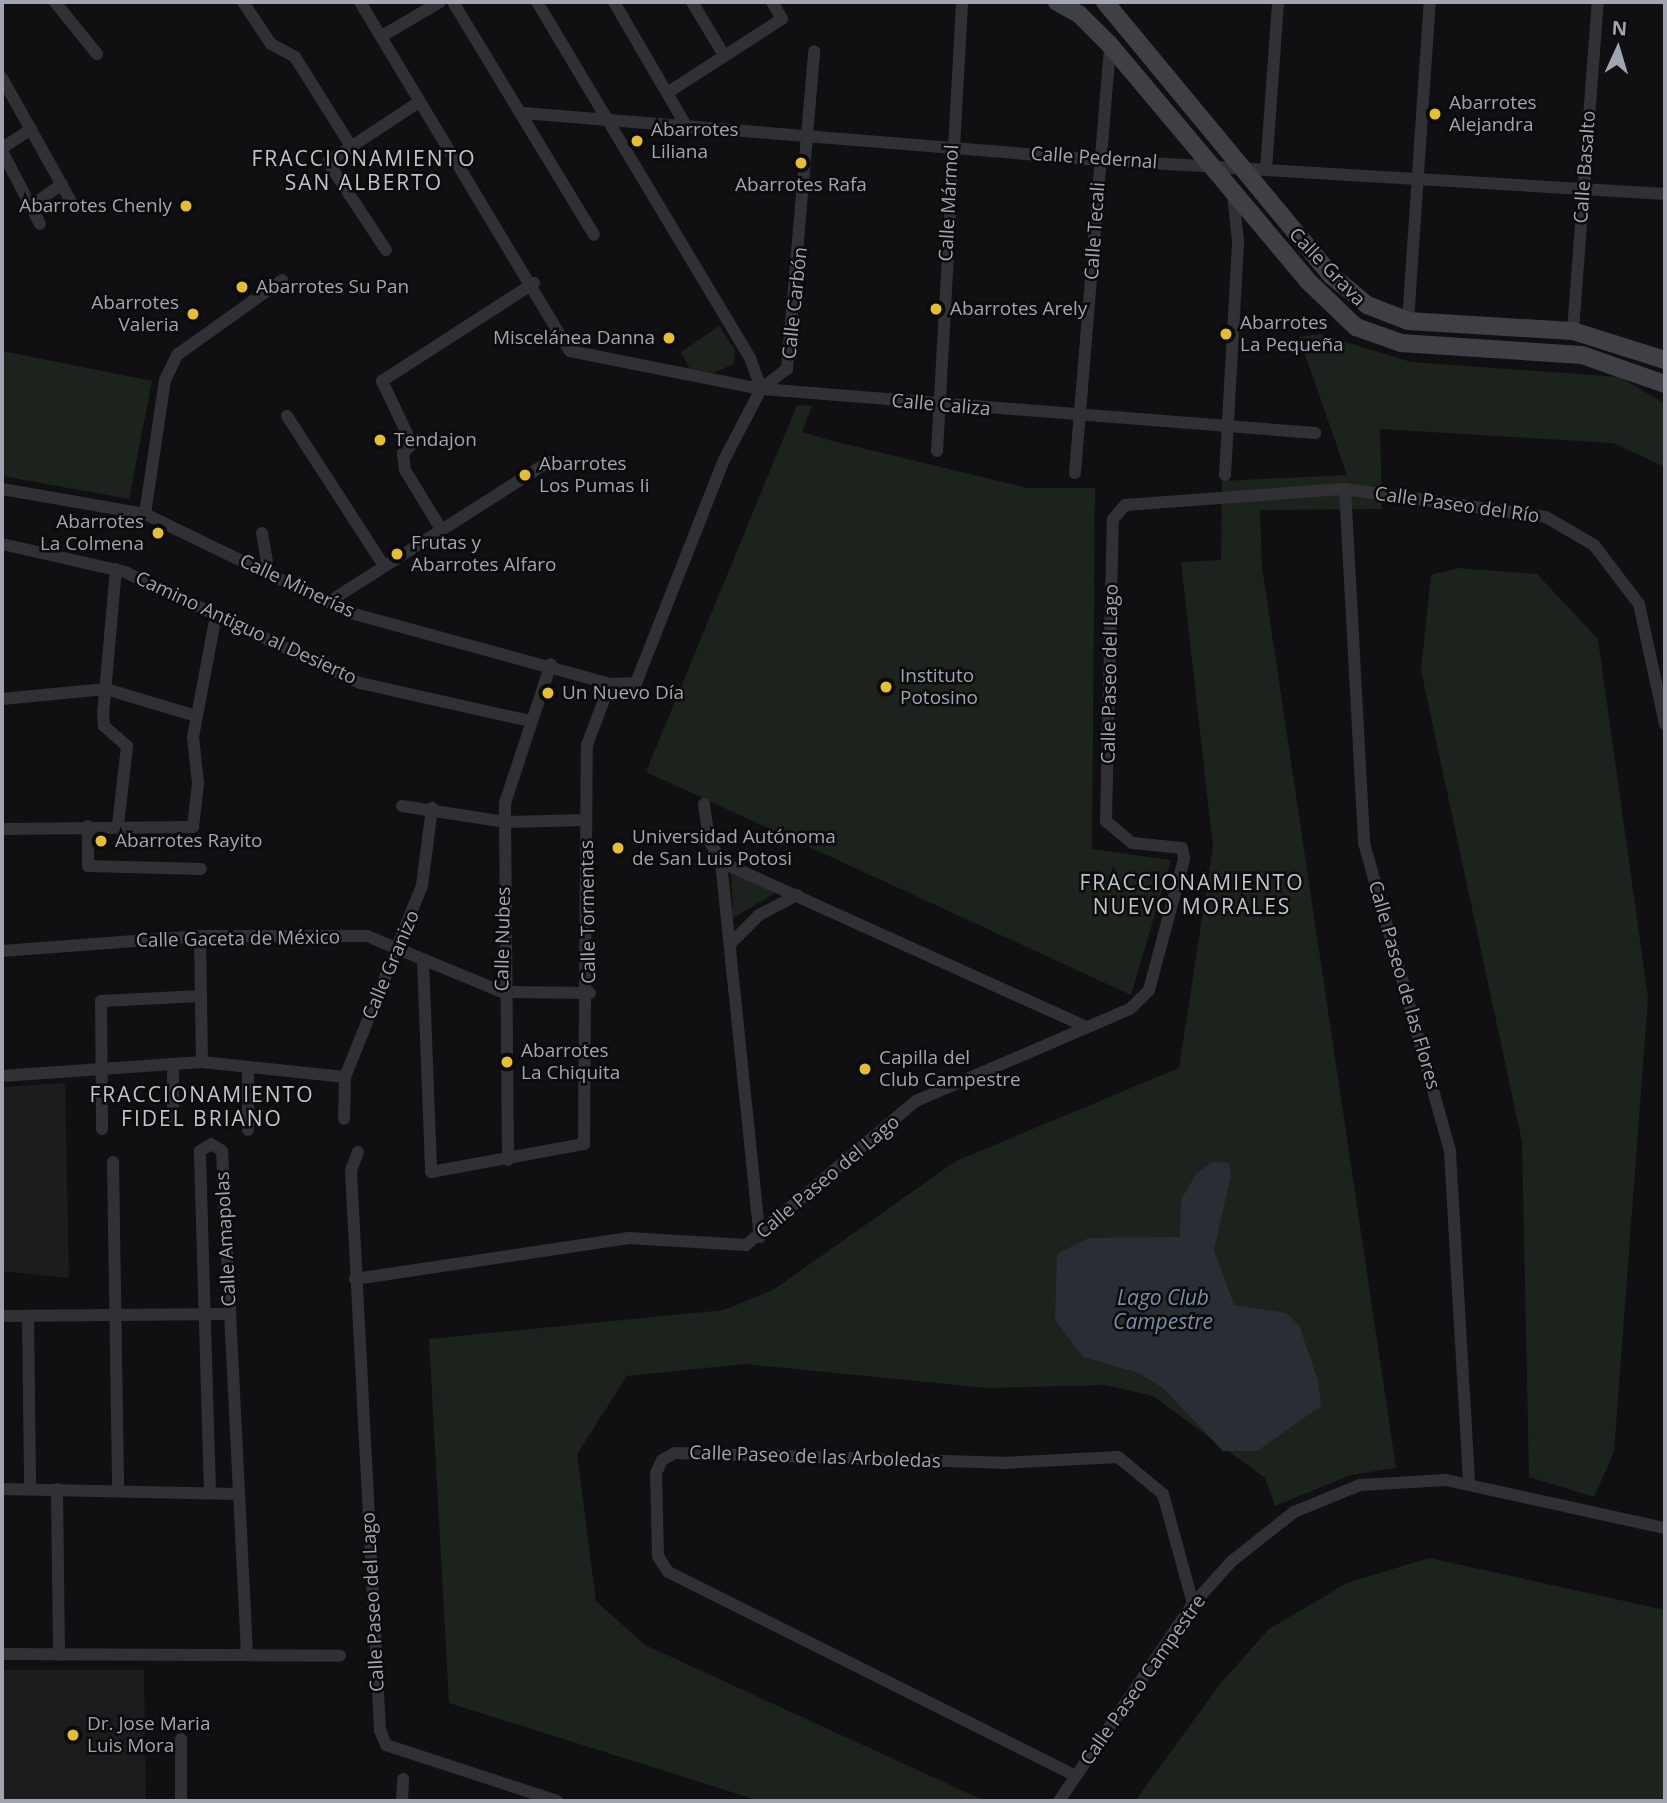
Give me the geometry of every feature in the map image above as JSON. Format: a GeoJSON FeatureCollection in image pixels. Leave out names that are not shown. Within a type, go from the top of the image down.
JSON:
{"type":"FeatureCollection","features":[{"type":"Feature","properties":{"kind":"main road","name":"Calle Grava"},"geometry":{"type":"LineString","coordinates":[[1057,2],[1079,14],[1110,45],[1233,195],[1356,327],[1401,343],[1582,355],[1665,384]]}},
{"type":"Feature","properties":{"kind":"main road","name":"Calle Grava"},"geometry":{"type":"LineString","coordinates":[[1105,2],[1332,276],[1367,305],[1408,321],[1573,331],[1664,359]]}},
{"type":"Feature","properties":{"kind":"street"},"geometry":{"type":"LineString","coordinates":[[55,2],[97,54]]}},
{"type":"Feature","properties":{"kind":"street"},"geometry":{"type":"LineString","coordinates":[[243,2],[271,44],[295,57],[352,148]]}},
{"type":"Feature","properties":{"kind":"street"},"geometry":{"type":"LineString","coordinates":[[360,2],[419,102],[534,283],[382,381],[412,444],[403,453],[405,470],[441,529]]}},
{"type":"Feature","properties":{"kind":"street"},"geometry":{"type":"LineString","coordinates":[[382,36],[440,2]]}},
{"type":"Feature","properties":{"kind":"street"},"geometry":{"type":"LineString","coordinates":[[453,2],[523,113],[594,235]]}},
{"type":"Feature","properties":{"kind":"street"},"geometry":{"type":"LineString","coordinates":[[537,2],[750,358],[761,389]]}},
{"type":"Feature","properties":{"kind":"street"},"geometry":{"type":"LineString","coordinates":[[614,2],[688,128]]}},
{"type":"Feature","properties":{"kind":"street"},"geometry":{"type":"LineString","coordinates":[[692,2],[724,55]]}},
{"type":"Feature","properties":{"kind":"street"},"geometry":{"type":"LineString","coordinates":[[667,93],[782,19],[772,2]]}},
{"type":"Feature","properties":{"kind":"street","name":"Calle Mármol"},"geometry":{"type":"LineString","coordinates":[[937,451],[962,2]]}},
{"type":"Feature","properties":{"kind":"street"},"geometry":{"type":"LineString","coordinates":[[1266,170],[1278,2]]}},
{"type":"Feature","properties":{"kind":"street"},"geometry":{"type":"LineString","coordinates":[[1408,321],[1430,2]]}},
{"type":"Feature","properties":{"kind":"street","name":"Calle Basalto"},"geometry":{"type":"LineString","coordinates":[[1573,331],[1598,2]]}},
{"type":"Feature","properties":{"kind":"street","name":"Calle Tecali"},"geometry":{"type":"LineString","coordinates":[[1075,473],[1110,45]]}},
{"type":"Feature","properties":{"kind":"street","name":"Calle Carbón"},"geometry":{"type":"LineString","coordinates":[[636,683],[724,460],[761,389],[780,377],[790,358],[814,51]]}},
{"type":"Feature","properties":{"kind":"street"},"geometry":{"type":"LineString","coordinates":[[2,78],[72,203]]}},
{"type":"Feature","properties":{"kind":"street"},"geometry":{"type":"LineString","coordinates":[[386,250],[328,162],[419,102]]}},
{"type":"Feature","properties":{"kind":"street","name":"Calle Pedernal"},"geometry":{"type":"LineString","coordinates":[[523,113],[1100,160],[1665,194]]}},
{"type":"Feature","properties":{"kind":"street"},"geometry":{"type":"LineString","coordinates":[[31,129],[2,150],[40,224]]}},
{"type":"Feature","properties":{"kind":"street"},"geometry":{"type":"LineString","coordinates":[[31,206],[62,184]]}},
{"type":"Feature","properties":{"kind":"street"},"geometry":{"type":"LineString","coordinates":[[1225,475],[1238,241],[1233,195]]}},
{"type":"Feature","properties":{"kind":"street"},"geometry":{"type":"LineString","coordinates":[[145,513],[165,380],[177,355],[282,280]]}},
{"type":"Feature","properties":{"kind":"street","name":"Calle Caliza"},"geometry":{"type":"LineString","coordinates":[[534,283],[570,351],[761,389],[1315,433]]}},
{"type":"Feature","properties":{"kind":"street"},"geometry":{"type":"LineString","coordinates":[[287,416],[384,566]]}},
{"type":"Feature","properties":{"kind":"street"},"geometry":{"type":"LineString","coordinates":[[327,603],[548,462]]}},
{"type":"Feature","properties":{"kind":"street","name":"Calle Minerías"},"geometry":{"type":"LineString","coordinates":[[2,489],[145,513],[327,603],[551,664],[610,684],[636,683]]}},
{"type":"Feature","properties":{"kind":"street","name":"Calle Paseo del Río"},"geometry":{"type":"LineString","coordinates":[[1116,510],[1345,489],[1546,517],[1594,545],[1639,604],[1665,724]]}},
{"type":"Feature","properties":{"kind":"street","name":"Calle Paseo de las Flores"},"geometry":{"type":"LineString","coordinates":[[1345,489],[1364,843],[1450,1152],[1469,1481]]}},
{"type":"Feature","properties":{"kind":"street","name":"Calle Paseo del Lago"},"geometry":{"type":"LineString","coordinates":[[355,1279],[629,1238],[746,1245],[760,1237],[916,1101],[1130,1009],[1149,990],[1184,859],[1182,848],[1132,843],[1106,821],[1116,510]]}},
{"type":"Feature","properties":{"kind":"street"},"geometry":{"type":"LineString","coordinates":[[262,533],[269,574]]}},
{"type":"Feature","properties":{"kind":"street","name":"Camino Antiguo al Desierto"},"geometry":{"type":"LineString","coordinates":[[2,544],[116,569],[360,682],[530,721]]}},
{"type":"Feature","properties":{"kind":"street"},"geometry":{"type":"LineString","coordinates":[[116,569],[104,726],[127,746],[118,825]]}},
{"type":"Feature","properties":{"kind":"street"},"geometry":{"type":"LineString","coordinates":[[2,829],[118,825],[193,827],[197,716],[216,615]]}},
{"type":"Feature","properties":{"kind":"street","name":"Calle Nubes"},"geometry":{"type":"LineString","coordinates":[[508,1160],[502,992],[505,822],[510,775],[551,664]]}},
{"type":"Feature","properties":{"kind":"street","name":"Calle Tormentas"},"geometry":{"type":"LineString","coordinates":[[508,1160],[584,1144],[590,993],[586,745],[610,684]]}},
{"type":"Feature","properties":{"kind":"street"},"geometry":{"type":"LineString","coordinates":[[2,699],[106,689],[197,716]]}},
{"type":"Feature","properties":{"kind":"street"},"geometry":{"type":"LineString","coordinates":[[704,804],[709,840],[721,862],[733,942],[760,1237]]}},
{"type":"Feature","properties":{"kind":"street"},"geometry":{"type":"LineString","coordinates":[[402,806],[432,808],[505,822],[586,820]]}},
{"type":"Feature","properties":{"kind":"street","name":"Calle Granizo"},"geometry":{"type":"LineString","coordinates":[[344,1119],[345,1077],[400,951],[422,885],[432,808]]}},
{"type":"Feature","properties":{"kind":"street"},"geometry":{"type":"LineString","coordinates":[[88,826],[88,866],[201,869]]}},
{"type":"Feature","properties":{"kind":"street"},"geometry":{"type":"LineString","coordinates":[[721,862],[1087,1027]]}},
{"type":"Feature","properties":{"kind":"street"},"geometry":{"type":"LineString","coordinates":[[733,942],[760,915],[797,895]]}},
{"type":"Feature","properties":{"kind":"street"},"geometry":{"type":"LineString","coordinates":[[200,936],[202,1062]]}},
{"type":"Feature","properties":{"kind":"street","name":"Calle Gaceta de México"},"geometry":{"type":"LineString","coordinates":[[2,951],[200,936],[367,936],[502,992],[590,993]]}},
{"type":"Feature","properties":{"kind":"street"},"geometry":{"type":"LineString","coordinates":[[423,960],[431,1172],[508,1160]]}},
{"type":"Feature","properties":{"kind":"street"},"geometry":{"type":"LineString","coordinates":[[102,1129],[101,1001],[201,996]]}},
{"type":"Feature","properties":{"kind":"street"},"geometry":{"type":"LineString","coordinates":[[2,1076],[202,1062],[345,1077]]}},
{"type":"Feature","properties":{"kind":"street"},"geometry":{"type":"LineString","coordinates":[[173,1065],[173,1120]]}},
{"type":"Feature","properties":{"kind":"street"},"geometry":{"type":"LineString","coordinates":[[248,1067],[248,1130]]}},
{"type":"Feature","properties":{"kind":"street","name":"Calle Amapolas"},"geometry":{"type":"LineString","coordinates":[[209,1493],[200,1151],[211,1144],[222,1151],[236,1494],[247,1653]]}},
{"type":"Feature","properties":{"kind":"street","name":"Calle Paseo del Lago"},"geometry":{"type":"LineString","coordinates":[[358,1152],[351,1170],[355,1279],[380,1730],[386,1745],[557,1801]]}},
{"type":"Feature","properties":{"kind":"street"},"geometry":{"type":"LineString","coordinates":[[113,1162],[118,1489]]}},
{"type":"Feature","properties":{"kind":"street"},"geometry":{"type":"LineString","coordinates":[[2,1317],[229,1314]]}},
{"type":"Feature","properties":{"kind":"street"},"geometry":{"type":"LineString","coordinates":[[28,1316],[30,1488]]}},
{"type":"Feature","properties":{"kind":"street","name":"Calle Paseo de las Arboledas"},"geometry":{"type":"LineString","coordinates":[[1076,1776],[667,1572],[658,1556],[656,1473],[662,1460],[676,1452],[1003,1463],[1118,1457],[1163,1494],[1193,1604]]}},
{"type":"Feature","properties":{"kind":"street","name":"Calle Paseo Campestre"},"geometry":{"type":"LineString","coordinates":[[1059,1801],[1193,1604],[1232,1561],[1294,1512],[1360,1485],[1469,1481],[1665,1524]]}},
{"type":"Feature","properties":{"kind":"street"},"geometry":{"type":"LineString","coordinates":[[2,1489],[118,1489],[236,1494]]}},
{"type":"Feature","properties":{"kind":"street"},"geometry":{"type":"LineString","coordinates":[[57,1489],[59,1655]]}},
{"type":"Feature","properties":{"kind":"street"},"geometry":{"type":"LineString","coordinates":[[2,1654],[247,1653],[340,1656]]}},
{"type":"Feature","properties":{"kind":"street"},"geometry":{"type":"LineString","coordinates":[[181,1739],[181,1801]]}},
{"type":"Feature","properties":{"kind":"street"},"geometry":{"type":"LineString","coordinates":[[402,1801],[403,1779]]}},
{"type":"Feature","properties":{"kind":"shaded area"},"geometry":{"type":"Polygon","coordinates":[[[719,326],[735,350],[734,364],[713,373],[690,369],[681,352],[719,326]]]}},
{"type":"Feature","properties":{"kind":"shaded area"},"geometry":{"type":"Polygon","coordinates":[[[1320,334],[1411,362],[1620,377],[1665,404],[1665,467],[1613,443],[1380,429],[1382,509],[1260,510],[1262,567],[1396,1468],[1351,1475],[1275,1506],[1265,1478],[1153,1396],[1106,1385],[987,1388],[745,1364],[627,1376],[577,1454],[596,1601],[645,1645],[985,1801],[760,1801],[449,1703],[429,1339],[724,1310],[773,1290],[956,1161],[1179,1068],[1213,847],[1181,562],[1221,560],[1222,481],[1347,475],[1299,337],[1320,334]]]}},
{"type":"Feature","properties":{"kind":"shaded area"},"geometry":{"type":"Polygon","coordinates":[[[2,351],[152,381],[129,499],[2,476],[2,351]]]}},
{"type":"Feature","properties":{"kind":"shaded area"},"geometry":{"type":"Polygon","coordinates":[[[797,405],[812,406],[802,432],[829,440],[1027,488],[1095,488],[1092,849],[1171,860],[1131,995],[646,772],[797,405]]]}},
{"type":"Feature","properties":{"kind":"shaded area"},"geometry":{"type":"Polygon","coordinates":[[[1458,568],[1537,574],[1598,639],[1648,998],[1614,1452],[1594,1497],[1529,1477],[1522,1142],[1421,670],[1431,575],[1458,568]]]}},
{"type":"Feature","properties":{"kind":"shaded area"},"geometry":{"type":"Polygon","coordinates":[[[731,868],[777,892],[733,918],[731,868]]]}},
{"type":"Feature","properties":{"kind":"shaded area"},"geometry":{"type":"Polygon","coordinates":[[[65,1083],[69,1278],[2,1271],[2,1087],[65,1083]]]}},
{"type":"Feature","properties":{"kind":"shaded area"},"geometry":{"type":"Polygon","coordinates":[[[1429,1558],[1665,1610],[1665,1801],[1135,1801],[1220,1684],[1269,1629],[1347,1583],[1429,1558]]]}},
{"type":"Feature","properties":{"kind":"shaded area","name":"Dr. Jose Maria Luis Mora"},"geometry":{"type":"Polygon","coordinates":[[[2,1670],[144,1670],[146,1801],[2,1801],[2,1670]]]}},
{"type":"Feature","properties":{"kind":"water","name":"Lago Club Campestre"},"geometry":{"type":"Polygon","coordinates":[[[1212,1162],[1229,1163],[1231,1175],[1214,1250],[1234,1305],[1286,1313],[1299,1325],[1318,1381],[1321,1406],[1257,1451],[1223,1451],[1164,1389],[1139,1373],[1083,1357],[1055,1320],[1057,1254],[1089,1238],[1180,1237],[1181,1200],[1196,1174],[1212,1162]]]}},
{"type":"Feature","properties":{"kind":"place","name":"Abarrotes Alejandra"},"geometry":{"type":"Point","coordinates":[1435,114]}},
{"type":"Feature","properties":{"kind":"place","name":"Abarrotes Liliana"},"geometry":{"type":"Point","coordinates":[637,141]}},
{"type":"Feature","properties":{"kind":"place","name":"Abarrotes Rafa"},"geometry":{"type":"Point","coordinates":[801,163]}},
{"type":"Feature","properties":{"kind":"place","name":"Abarrotes Chenly"},"geometry":{"type":"Point","coordinates":[186,206]}},
{"type":"Feature","properties":{"kind":"place","name":"Abarrotes Su Pan"},"geometry":{"type":"Point","coordinates":[242,287]}},
{"type":"Feature","properties":{"kind":"place","name":"Abarrotes Arely"},"geometry":{"type":"Point","coordinates":[936,309]}},
{"type":"Feature","properties":{"kind":"place","name":"Abarrotes Valeria"},"geometry":{"type":"Point","coordinates":[193,314]}},
{"type":"Feature","properties":{"kind":"place","name":"Abarrotes La Pequeña"},"geometry":{"type":"Point","coordinates":[1226,334]}},
{"type":"Feature","properties":{"kind":"place","name":"Miscelánea Danna"},"geometry":{"type":"Point","coordinates":[669,338]}},
{"type":"Feature","properties":{"kind":"place","name":"Tendajon"},"geometry":{"type":"Point","coordinates":[380,440]}},
{"type":"Feature","properties":{"kind":"place","name":"Abarrotes Los Pumas Ii"},"geometry":{"type":"Point","coordinates":[525,475]}},
{"type":"Feature","properties":{"kind":"place","name":"Abarrotes La Colmena"},"geometry":{"type":"Point","coordinates":[158,533]}},
{"type":"Feature","properties":{"kind":"place","name":"Frutas y Abarrotes Alfaro"},"geometry":{"type":"Point","coordinates":[397,554]}},
{"type":"Feature","properties":{"kind":"place","name":"Instituto Potosino"},"geometry":{"type":"Point","coordinates":[886,687]}},
{"type":"Feature","properties":{"kind":"place","name":"Un Nuevo Día"},"geometry":{"type":"Point","coordinates":[548,693]}},
{"type":"Feature","properties":{"kind":"place","name":"Abarrotes Rayito"},"geometry":{"type":"Point","coordinates":[101,841]}},
{"type":"Feature","properties":{"kind":"place","name":"Universidad Autónoma de San Luis Potosi"},"geometry":{"type":"Point","coordinates":[618,848]}},
{"type":"Feature","properties":{"kind":"place","name":"Abarrotes La Chiquita"},"geometry":{"type":"Point","coordinates":[507,1062]}},
{"type":"Feature","properties":{"kind":"place","name":"Capilla del Club Campestre"},"geometry":{"type":"Point","coordinates":[865,1069]}},
{"type":"Feature","properties":{"kind":"place","name":"Dr. Jose Maria Luis Mora"},"geometry":{"type":"Point","coordinates":[73,1735]}},
{"type":"Feature","properties":{"kind":"district","name":"FRACCIONAMIENTO SAN ALBERTO"},"geometry":{"type":"Point","coordinates":[364,170]}},
{"type":"Feature","properties":{"kind":"district","name":"FRACCIONAMIENTO NUEVO MORALES"},"geometry":{"type":"Point","coordinates":[1192,894]}},
{"type":"Feature","properties":{"kind":"district","name":"FRACCIONAMIENTO FIDEL BRIANO"},"geometry":{"type":"Point","coordinates":[202,1106]}}]}
